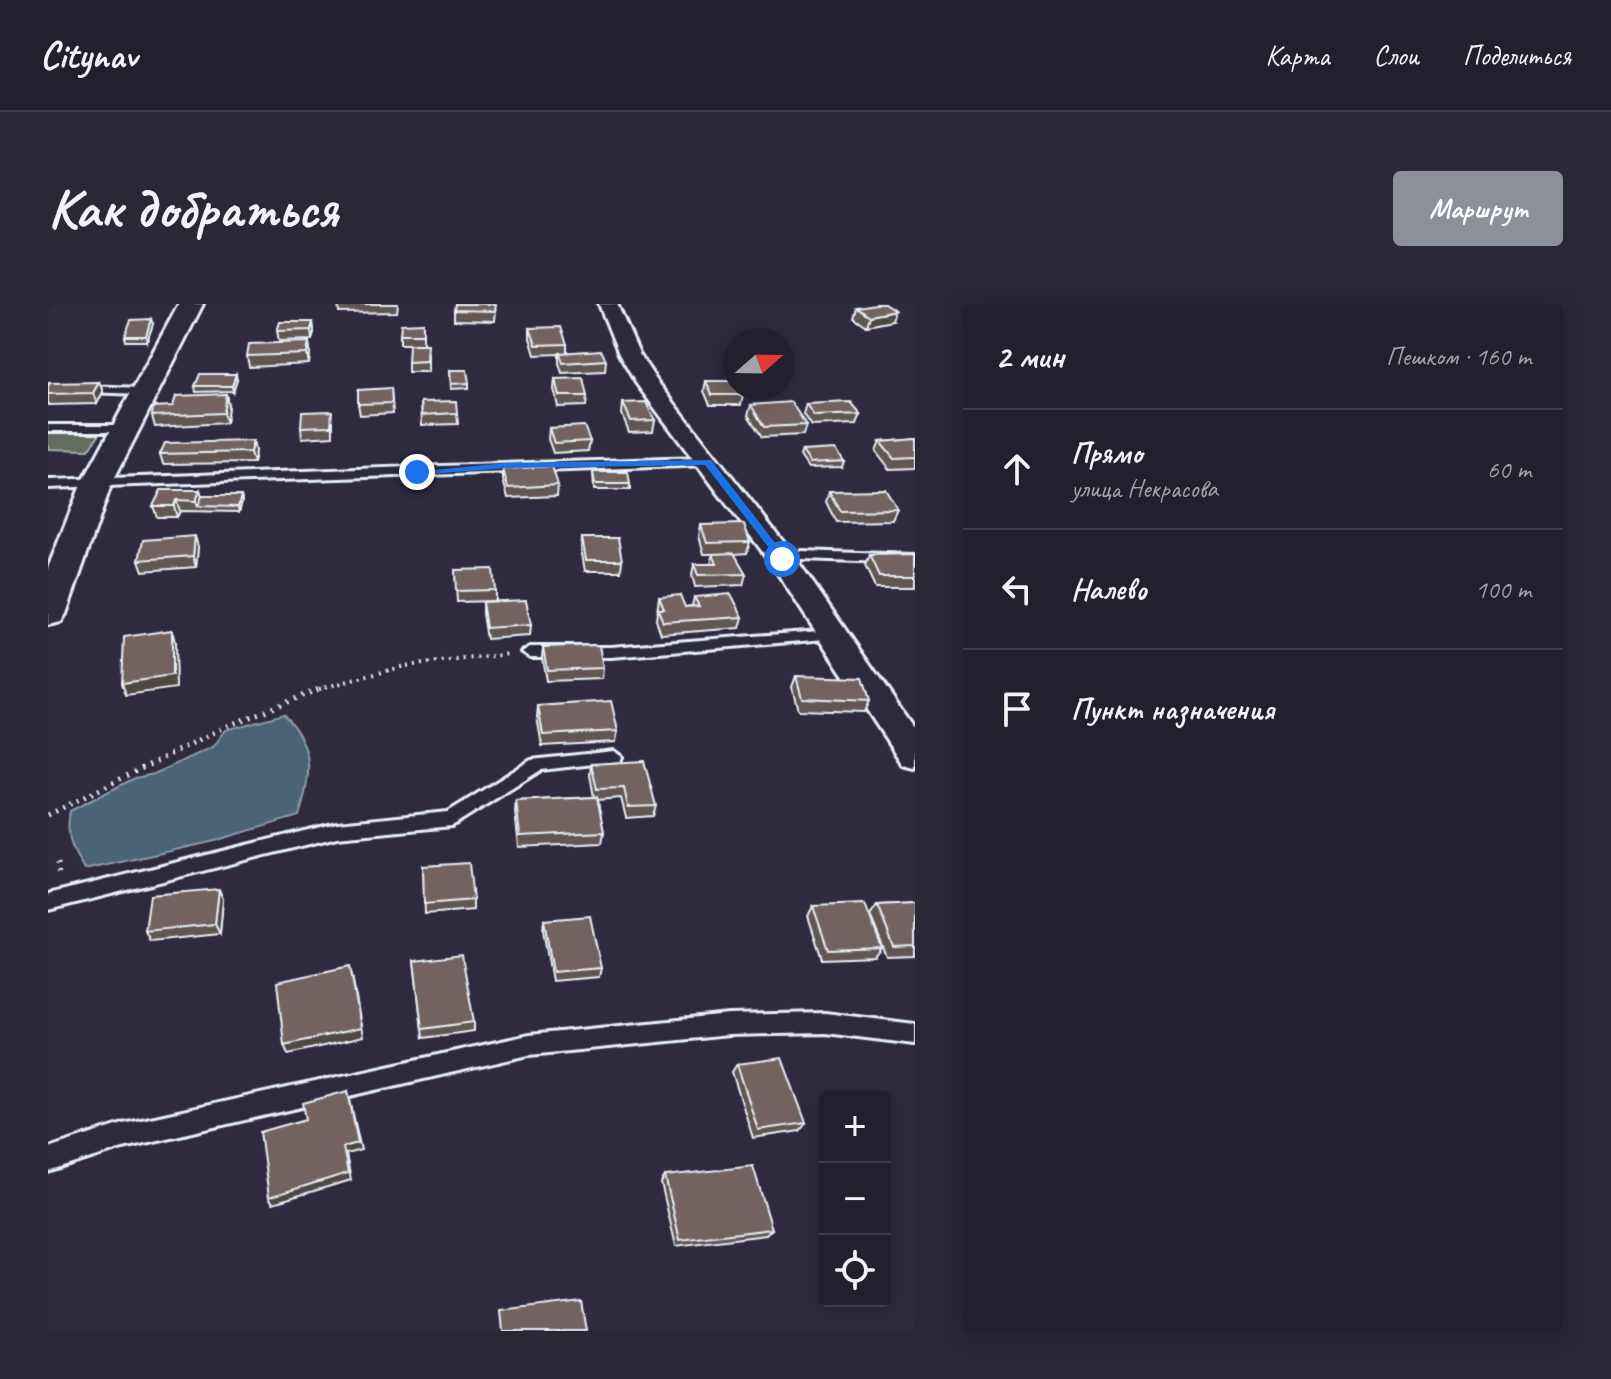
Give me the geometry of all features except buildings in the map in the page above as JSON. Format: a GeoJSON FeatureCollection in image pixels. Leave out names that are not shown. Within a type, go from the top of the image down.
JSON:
{"type":"FeatureCollection","features":[{"type":"Feature","properties":{"kind":"street"},"geometry":{"type":"LineString","coordinates":[[48,614],[56,565],[191,304]]}},
{"type":"Feature","properties":{"kind":"street"},"geometry":{"type":"LineString","coordinates":[[608,304],[629,354],[782,559],[915,756]]}},
{"type":"Feature","properties":{"kind":"lane"},"geometry":{"type":"LineString","coordinates":[[48,388],[146,391]]}},
{"type":"Feature","properties":{"kind":"lane"},"geometry":{"type":"LineString","coordinates":[[48,428],[125,428]]}},
{"type":"Feature","properties":{"kind":"lane"},"geometry":{"type":"LineString","coordinates":[[48,484],[96,485],[506,466],[708,462]]}},
{"type":"Feature","properties":{"kind":"lane"},"geometry":{"type":"LineString","coordinates":[[782,559],[802,555],[915,559]]}},
{"type":"Feature","properties":{"kind":"lane"},"geometry":{"type":"LineString","coordinates":[[530,652],[611,652],[833,635]]}},
{"type":"Feature","properties":{"kind":"lane"},"geometry":{"type":"LineString","coordinates":[[48,902],[337,830],[452,819],[537,764],[614,757]]}},
{"type":"Feature","properties":{"kind":"lane"},"geometry":{"type":"LineString","coordinates":[[48,1160],[123,1136],[529,1045],[729,1025],[825,1023],[915,1034]]}},
{"type":"Feature","properties":{"kind":"path"},"geometry":{"type":"LineString","coordinates":[[48,815],[83,794],[219,728],[343,682],[433,661],[530,652]]}},
{"type":"Feature","properties":{"kind":"green space"},"geometry":{"type":"Polygon","coordinates":[[[48,432],[100,433],[89,450],[48,449],[48,432]]]}},
{"type":"Feature","properties":{"kind":"water"},"geometry":{"type":"Polygon","coordinates":[[[283,714],[301,738],[308,762],[299,816],[211,842],[84,870],[71,842],[68,827],[70,811],[135,778],[154,774],[213,747],[226,730],[283,714]]]}},
{"type":"Feature","properties":{"kind":"route"},"geometry":{"type":"LineString","coordinates":[[417,472],[506,466],[708,462],[782,559]]}}]}
